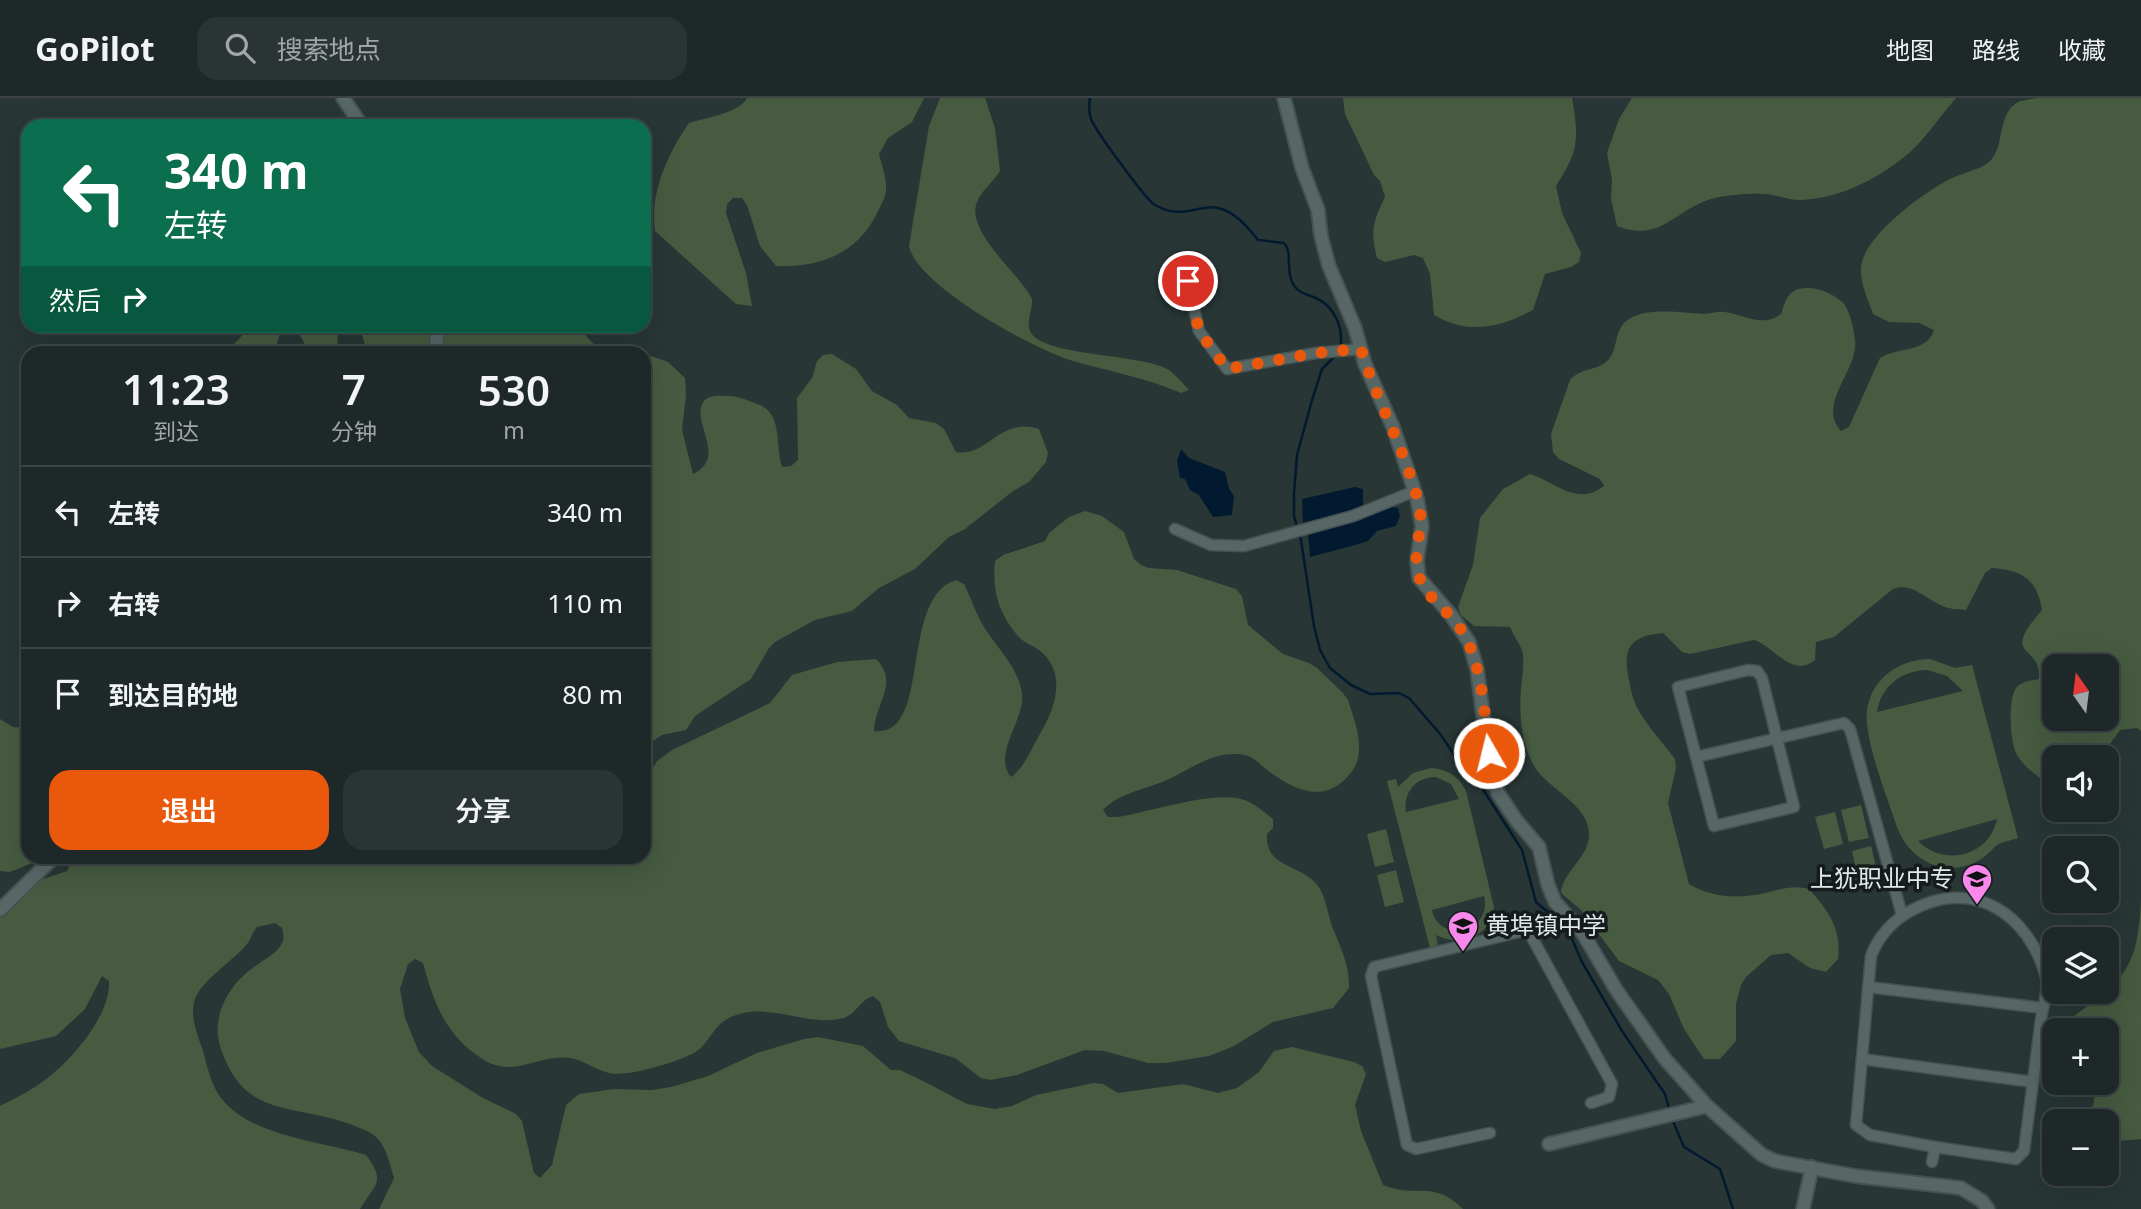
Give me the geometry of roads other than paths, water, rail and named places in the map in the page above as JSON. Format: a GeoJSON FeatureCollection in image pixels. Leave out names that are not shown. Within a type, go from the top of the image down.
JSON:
{"type":"FeatureCollection","features":[{"type":"Feature","properties":{"kind":"street"},"geometry":{"type":"LineString","coordinates":[[343,98],[357,119]]}},
{"type":"Feature","properties":{"kind":"street"},"geometry":{"type":"LineString","coordinates":[[1284,98],[1302,168],[1318,209],[1323,248],[1415,491],[1421,517],[1417,561],[1419,578],[1451,615],[1474,654],[1498,793],[1539,847],[1550,895],[1582,932],[1647,1037],[1707,1106],[1762,1155],[1775,1161],[1856,1177],[1961,1188],[1982,1200],[1988,1209]]}},
{"type":"Feature","properties":{"kind":"street"},"geometry":{"type":"LineString","coordinates":[[1188,281],[1199,331],[1227,369],[1316,353],[1361,349]]}},
{"type":"Feature","properties":{"kind":"street"},"geometry":{"type":"LineString","coordinates":[[1175,529],[1212,545],[1244,546],[1353,516],[1415,491]]}},
{"type":"Feature","properties":{"kind":"street"},"geometry":{"type":"LineString","coordinates":[[1748,670],[1757,671],[1762,678],[1794,807],[1714,826],[1696,757],[1678,687],[1748,670]]}},
{"type":"Feature","properties":{"kind":"street"},"geometry":{"type":"LineString","coordinates":[[1696,757],[1844,723],[1850,729],[1902,915]]}},
{"type":"Feature","properties":{"kind":"street"},"geometry":{"type":"LineString","coordinates":[[0,910],[46,864]]}},
{"type":"Feature","properties":{"kind":"street"},"geometry":{"type":"LineString","coordinates":[[1972,897],[2002,911],[2017,923],[2034,948],[2046,976],[2021,1156],[2016,1159],[1870,1135],[1856,1125],[1871,956],[1878,939],[1902,915],[1921,905],[1945,898],[1972,897]]}},
{"type":"Feature","properties":{"kind":"street"},"geometry":{"type":"LineString","coordinates":[[1490,1133],[1416,1149],[1407,1145],[1371,976],[1374,967],[1528,932],[1612,1084],[1609,1097],[1591,1103]]}},
{"type":"Feature","properties":{"kind":"street"},"geometry":{"type":"LineString","coordinates":[[1868,987],[2043,1008]]}},
{"type":"Feature","properties":{"kind":"street"},"geometry":{"type":"LineString","coordinates":[[1862,1059],[2033,1082]]}},
{"type":"Feature","properties":{"kind":"street"},"geometry":{"type":"LineString","coordinates":[[1549,1144],[1707,1106]]}},
{"type":"Feature","properties":{"kind":"street"},"geometry":{"type":"LineString","coordinates":[[1932,1162],[1935,1147]]}},
{"type":"Feature","properties":{"kind":"street"},"geometry":{"type":"LineString","coordinates":[[1803,1209],[1812,1167]]}},
{"type":"Feature","properties":{"kind":"water"},"geometry":{"type":"Polygon","coordinates":[[[1181,449],[1189,458],[1225,472],[1229,489],[1234,496],[1232,515],[1213,517],[1199,495],[1190,490],[1185,479],[1180,478],[1177,461],[1181,449]]]}},
{"type":"Feature","properties":{"kind":"water"},"geometry":{"type":"Polygon","coordinates":[[[1355,487],[1363,489],[1363,508],[1303,525],[1302,499],[1355,487]]]}},
{"type":"Feature","properties":{"kind":"water"},"geometry":{"type":"Polygon","coordinates":[[[1393,507],[1398,508],[1400,516],[1396,526],[1377,531],[1368,541],[1310,557],[1308,534],[1393,507]]]}},
{"type":"Feature","properties":{"kind":"waterway"},"geometry":{"type":"LineString","coordinates":[[1090,98],[1090,114],[1095,126],[1155,205],[1182,212],[1204,208],[1228,211],[1242,221],[1258,240],[1284,243],[1288,251],[1289,273],[1295,287],[1323,302],[1337,319],[1341,333],[1340,349]]}},
{"type":"Feature","properties":{"kind":"waterway"},"geometry":{"type":"LineString","coordinates":[[1337,354],[1322,369],[1312,400],[1297,455],[1294,494],[1294,516],[1301,540],[1320,650],[1330,668],[1351,685],[1370,694],[1399,693],[1409,698],[1455,756],[1473,774],[1522,850],[1536,902],[1557,920],[1572,939],[1582,962],[1622,1031],[1665,1094],[1670,1112]]}},
{"type":"Feature","properties":{"kind":"waterway"},"geometry":{"type":"LineString","coordinates":[[1672,1119],[1684,1147],[1720,1169],[1733,1209]]}},
{"type":"Feature","properties":{"kind":"place","name":"上犹职业中专"},"geometry":{"type":"Point","coordinates":[1977,906]}},
{"type":"Feature","properties":{"kind":"place","name":"黄埠镇中学"},"geometry":{"type":"Point","coordinates":[1463,953]}}]}
